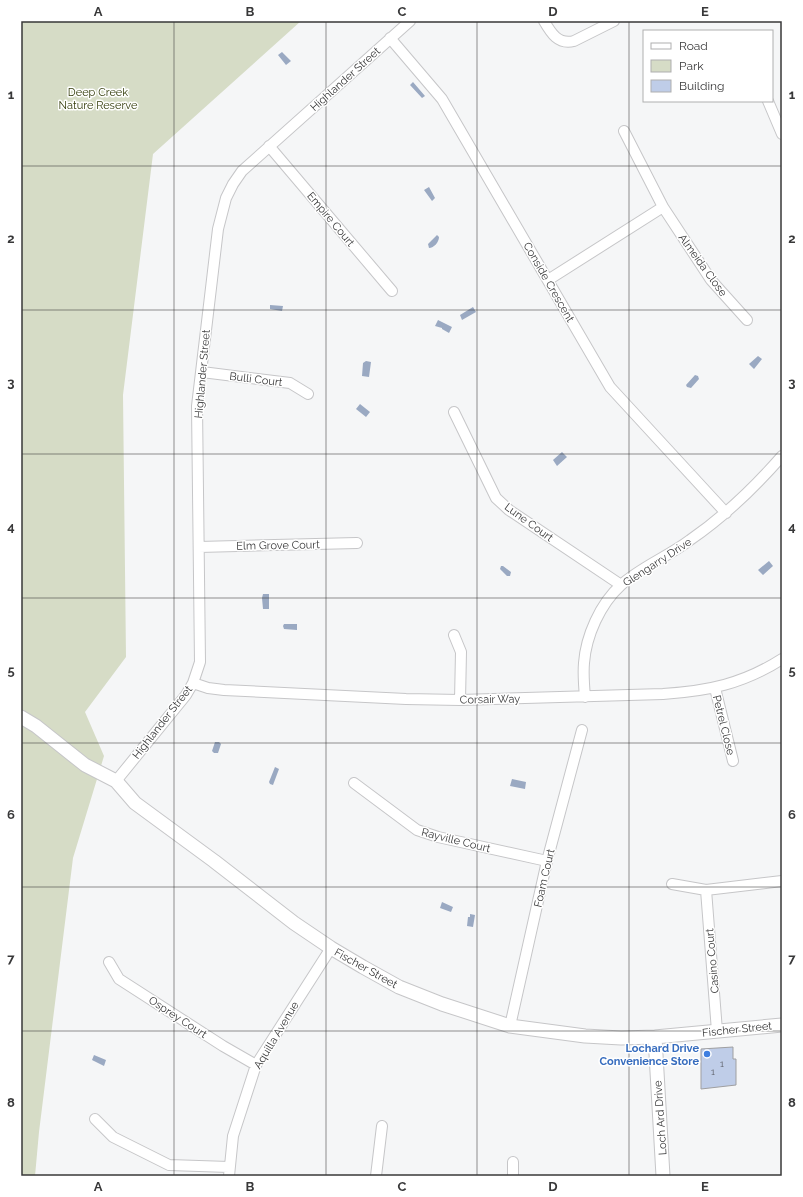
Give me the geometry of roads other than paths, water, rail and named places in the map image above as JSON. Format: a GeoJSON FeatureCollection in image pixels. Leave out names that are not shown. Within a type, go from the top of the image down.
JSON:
{"type":"FeatureCollection","features":[{"type":"Feature","properties":{"kind":"street","name":"Highlander Street"},"geometry":{"type":"LineString","coordinates":[[116,781],[186,694],[193,683],[200,662],[197,406],[218,229],[226,198],[242,171],[410,21]]}},
{"type":"Feature","properties":{"kind":"street"},"geometry":{"type":"LineString","coordinates":[[544,21],[556,38],[569,42],[574,41],[614,21]]}},
{"type":"Feature","properties":{"kind":"street","name":"Conside Crescent"},"geometry":{"type":"LineString","coordinates":[[390,38],[442,99],[610,387],[726,513]]}},
{"type":"Feature","properties":{"kind":"street"},"geometry":{"type":"LineString","coordinates":[[768,102],[782,134]]}},
{"type":"Feature","properties":{"kind":"street","name":"Almeida Close"},"geometry":{"type":"LineString","coordinates":[[624,131],[663,207],[711,280],[747,320]]}},
{"type":"Feature","properties":{"kind":"street","name":"Empire Court"},"geometry":{"type":"LineString","coordinates":[[269,146],[392,291]]}},
{"type":"Feature","properties":{"kind":"street"},"geometry":{"type":"LineString","coordinates":[[548,280],[663,207]]}},
{"type":"Feature","properties":{"kind":"street","name":"Bulli Court"},"geometry":{"type":"LineString","coordinates":[[202,372],[290,383],[308,394]]}},
{"type":"Feature","properties":{"kind":"street","name":"Lune Court"},"geometry":{"type":"LineString","coordinates":[[454,412],[496,498],[509,510],[621,586]]}},
{"type":"Feature","properties":{"kind":"street","name":"Glengarry Drive"},"geometry":{"type":"LineString","coordinates":[[585,697],[584,663],[587,648],[592,632],[604,606],[621,586],[684,545],[726,513],[762,479],[782,456]]}},
{"type":"Feature","properties":{"kind":"street","name":"Elm Grove Court"},"geometry":{"type":"LineString","coordinates":[[199,547],[357,543]]}},
{"type":"Feature","properties":{"kind":"street"},"geometry":{"type":"LineString","coordinates":[[454,635],[461,652],[460,700]]}},
{"type":"Feature","properties":{"kind":"street","name":"Corsair Way"},"geometry":{"type":"LineString","coordinates":[[193,683],[208,688],[224,690],[406,699],[460,700],[585,697],[693,692],[715,688],[759,673],[782,659]]}},
{"type":"Feature","properties":{"kind":"street","name":"Petrel Close"},"geometry":{"type":"LineString","coordinates":[[715,688],[733,761]]}},
{"type":"Feature","properties":{"kind":"street","name":"Fischer Street"},"geometry":{"type":"LineString","coordinates":[[21,717],[36,726],[85,765],[116,781],[135,803],[214,861],[294,923],[330,948],[399,986],[442,1004],[510,1026],[585,1036],[621,1038],[654,1037],[782,1025]]}},
{"type":"Feature","properties":{"kind":"street","name":"Foam Court"},"geometry":{"type":"LineString","coordinates":[[510,1026],[548,861],[582,730]]}},
{"type":"Feature","properties":{"kind":"street","name":"Rayville Court"},"geometry":{"type":"LineString","coordinates":[[354,783],[416,830],[438,837],[548,861]]}},
{"type":"Feature","properties":{"kind":"street"},"geometry":{"type":"LineString","coordinates":[[672,884],[706,890],[782,881]]}},
{"type":"Feature","properties":{"kind":"street","name":"Casino Court"},"geometry":{"type":"LineString","coordinates":[[706,890],[717,1031]]}},
{"type":"Feature","properties":{"kind":"street","name":"Aquilla Avenue"},"geometry":{"type":"LineString","coordinates":[[229,1172],[233,1136],[256,1065],[330,948]]}},
{"type":"Feature","properties":{"kind":"street","name":"Osprey Court"},"geometry":{"type":"LineString","coordinates":[[109,962],[119,979],[222,1046],[256,1065]]}},
{"type":"Feature","properties":{"kind":"street","name":"Loch Ard Drive"},"geometry":{"type":"LineString","coordinates":[[654,1037],[663,1176]]}},
{"type":"Feature","properties":{"kind":"street"},"geometry":{"type":"LineString","coordinates":[[95,1119],[113,1137],[169,1165],[229,1172]]}},
{"type":"Feature","properties":{"kind":"street"},"geometry":{"type":"LineString","coordinates":[[376,1176],[382,1126]]}},
{"type":"Feature","properties":{"kind":"street"},"geometry":{"type":"LineString","coordinates":[[513,1162],[513,1176]]}},
{"type":"Feature","properties":{"kind":"water"},"geometry":{"type":"Polygon","coordinates":[[[282,52],[291,61],[286,65],[278,55],[282,52]]]}},
{"type":"Feature","properties":{"kind":"water"},"geometry":{"type":"Polygon","coordinates":[[[413,82],[425,96],[422,98],[410,85],[413,82]]]}},
{"type":"Feature","properties":{"kind":"water"},"geometry":{"type":"Polygon","coordinates":[[[429,187],[435,198],[432,201],[424,190],[429,187]]]}},
{"type":"Feature","properties":{"kind":"water"},"geometry":{"type":"Polygon","coordinates":[[[437,235],[439,239],[437,243],[433,247],[429,248],[428,244],[437,235]]]}},
{"type":"Feature","properties":{"kind":"water"},"geometry":{"type":"Polygon","coordinates":[[[270,305],[283,306],[282,311],[270,309],[270,305]]]}},
{"type":"Feature","properties":{"kind":"water"},"geometry":{"type":"Polygon","coordinates":[[[473,307],[476,312],[462,320],[460,315],[473,307]]]}},
{"type":"Feature","properties":{"kind":"water"},"geometry":{"type":"Polygon","coordinates":[[[438,320],[452,327],[449,333],[442,328],[435,326],[438,320]]]}},
{"type":"Feature","properties":{"kind":"water"},"geometry":{"type":"Polygon","coordinates":[[[758,356],[762,359],[754,369],[749,364],[758,356]]]}},
{"type":"Feature","properties":{"kind":"water"},"geometry":{"type":"Polygon","coordinates":[[[366,361],[371,362],[369,377],[362,376],[363,363],[366,361]]]}},
{"type":"Feature","properties":{"kind":"water"},"geometry":{"type":"Polygon","coordinates":[[[695,375],[698,376],[699,379],[691,388],[687,387],[686,385],[695,375]]]}},
{"type":"Feature","properties":{"kind":"water"},"geometry":{"type":"Polygon","coordinates":[[[360,404],[370,412],[366,417],[356,409],[360,404]]]}},
{"type":"Feature","properties":{"kind":"water"},"geometry":{"type":"Polygon","coordinates":[[[562,452],[567,457],[557,466],[553,460],[562,452]]]}},
{"type":"Feature","properties":{"kind":"water"},"geometry":{"type":"Polygon","coordinates":[[[769,561],[773,566],[763,575],[758,570],[769,561]]]}},
{"type":"Feature","properties":{"kind":"water"},"geometry":{"type":"Polygon","coordinates":[[[501,566],[511,572],[510,576],[507,576],[500,569],[501,566]]]}},
{"type":"Feature","properties":{"kind":"water"},"geometry":{"type":"Polygon","coordinates":[[[263,594],[269,594],[269,609],[263,609],[263,594]]]}},
{"type":"Feature","properties":{"kind":"water"},"geometry":{"type":"Polygon","coordinates":[[[284,624],[297,624],[297,630],[284,629],[284,624]]]}},
{"type":"Feature","properties":{"kind":"water"},"geometry":{"type":"Polygon","coordinates":[[[215,742],[219,742],[221,744],[218,753],[214,753],[212,751],[215,742]]]}},
{"type":"Feature","properties":{"kind":"water"},"geometry":{"type":"Polygon","coordinates":[[[275,767],[279,769],[273,785],[269,782],[275,767]]]}},
{"type":"Feature","properties":{"kind":"water"},"geometry":{"type":"Polygon","coordinates":[[[512,779],[526,782],[525,789],[510,786],[512,779]]]}},
{"type":"Feature","properties":{"kind":"water"},"geometry":{"type":"Polygon","coordinates":[[[442,902],[453,907],[451,912],[440,908],[442,902]]]}},
{"type":"Feature","properties":{"kind":"water"},"geometry":{"type":"Polygon","coordinates":[[[470,914],[475,915],[473,927],[467,926],[468,917],[470,917],[470,914]]]}},
{"type":"Feature","properties":{"kind":"water"},"geometry":{"type":"Polygon","coordinates":[[[94,1055],[106,1060],[104,1066],[92,1060],[94,1055]]]}},
{"type":"Feature","properties":{"kind":"place","name":"Lochard Drive Convenience Store"},"geometry":{"type":"Point","coordinates":[707,1054]}},
{"type":"Feature","properties":{"kind":"park label","name":"Deep Creek Nature Reserve"},"geometry":{"type":"Point","coordinates":[98,98]}}]}
